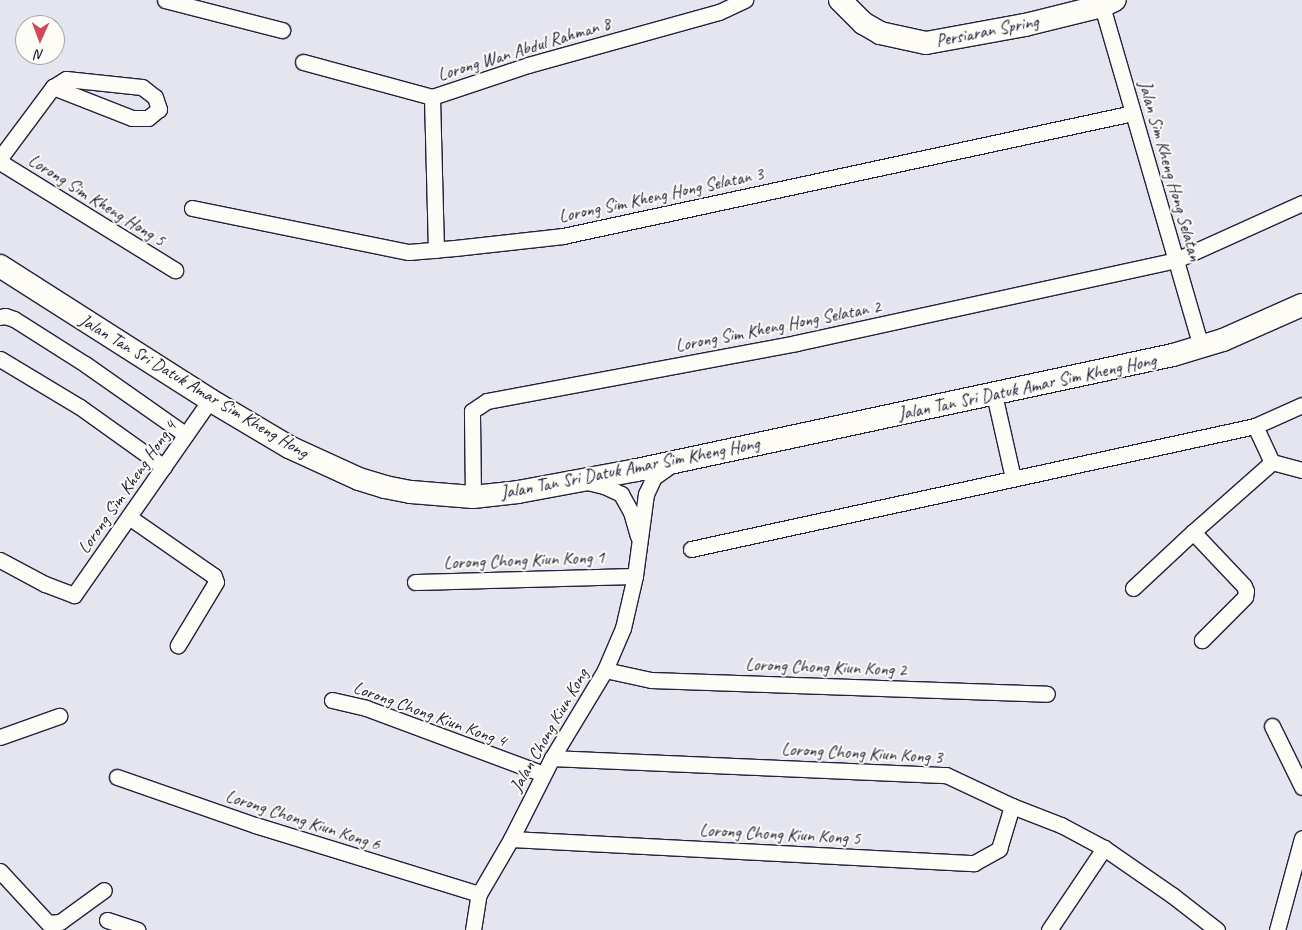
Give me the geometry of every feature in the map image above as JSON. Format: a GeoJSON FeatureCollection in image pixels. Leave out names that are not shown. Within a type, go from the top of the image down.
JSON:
{"type":"FeatureCollection","features":[{"type":"Feature","properties":{"kind":"street"},"geometry":{"type":"LineString","coordinates":[[166,0],[282,30]]}},
{"type":"Feature","properties":{"kind":"street","name":"Lorong Wan Abdul Rahman 8"},"geometry":{"type":"LineString","coordinates":[[436,250],[432,97],[528,65],[719,12],[745,0]]}},
{"type":"Feature","properties":{"kind":"street","name":"Persiaran Spring"},"geometry":{"type":"LineString","coordinates":[[840,0],[863,23],[880,33],[926,43],[1025,25],[1109,3]]}},
{"type":"Feature","properties":{"kind":"street","name":"Jalan Sim Kheng Hong Selatan"},"geometry":{"type":"LineString","coordinates":[[1109,3],[1133,113],[1200,347]]}},
{"type":"Feature","properties":{"kind":"street"},"geometry":{"type":"LineString","coordinates":[[303,62],[432,97]]}},
{"type":"Feature","properties":{"kind":"street"},"geometry":{"type":"LineString","coordinates":[[66,80],[142,87],[155,97],[159,109],[148,118],[132,118],[53,87],[66,80]]}},
{"type":"Feature","properties":{"kind":"street","name":"Lorong Sim Kheng Hong 5"},"geometry":{"type":"LineString","coordinates":[[53,87],[0,160],[175,270]]}},
{"type":"Feature","properties":{"kind":"street","name":"Lorong Sim Kheng Hong Selatan 3"},"geometry":{"type":"LineString","coordinates":[[192,208],[409,252],[436,250],[563,236],[1133,113]]}},
{"type":"Feature","properties":{"kind":"street"},"geometry":{"type":"LineString","coordinates":[[1176,260],[1302,203]]}},
{"type":"Feature","properties":{"kind":"street","name":"Lorong Sim Kheng Hong Selatan 2"},"geometry":{"type":"LineString","coordinates":[[473,496],[472,410],[487,401],[796,343],[1176,260]]}},
{"type":"Feature","properties":{"kind":"street","name":"Jalan Tan Sri Datuk Amar Sim Kheng Hong"},"geometry":{"type":"LineString","coordinates":[[0,266],[210,400],[289,447],[359,479],[411,492],[473,496],[518,492],[582,481],[1164,357],[1223,340],[1302,305]]}},
{"type":"Feature","properties":{"kind":"street"},"geometry":{"type":"LineString","coordinates":[[0,317],[5,316],[14,319],[186,435]]}},
{"type":"Feature","properties":{"kind":"street"},"geometry":{"type":"LineString","coordinates":[[0,359],[80,407],[164,467]]}},
{"type":"Feature","properties":{"kind":"street"},"geometry":{"type":"LineString","coordinates":[[994,394],[1013,478]]}},
{"type":"Feature","properties":{"kind":"street","name":"Lorong Sim Kheng Hong 4"},"geometry":{"type":"LineString","coordinates":[[0,560],[45,584],[74,595],[210,400]]}},
{"type":"Feature","properties":{"kind":"street"},"geometry":{"type":"LineString","coordinates":[[691,549],[1255,426],[1302,405]]}},
{"type":"Feature","properties":{"kind":"street"},"geometry":{"type":"LineString","coordinates":[[1255,426],[1272,462],[1302,470]]}},
{"type":"Feature","properties":{"kind":"street","name":"Jalan Chong Kiun Kong"},"geometry":{"type":"LineString","coordinates":[[473,930],[479,894],[552,758],[605,670],[623,628],[635,576],[646,494],[654,477],[677,460]]}},
{"type":"Feature","properties":{"kind":"street"},"geometry":{"type":"LineString","coordinates":[[1132,588],[1272,462]]}},
{"type":"Feature","properties":{"kind":"street","name":"Jalan Chong Kiun Kong"},"geometry":{"type":"LineString","coordinates":[[582,481],[604,486],[621,494],[631,512],[640,542]]}},
{"type":"Feature","properties":{"kind":"street"},"geometry":{"type":"LineString","coordinates":[[129,517],[214,576],[216,582],[178,645]]}},
{"type":"Feature","properties":{"kind":"street"},"geometry":{"type":"LineString","coordinates":[[1193,532],[1244,586],[1246,591],[1245,597],[1202,640]]}},
{"type":"Feature","properties":{"kind":"street","name":"Lorong Chong Kiun Kong 1"},"geometry":{"type":"LineString","coordinates":[[415,582],[635,576]]}},
{"type":"Feature","properties":{"kind":"street","name":"Lorong Chong Kiun Kong 2"},"geometry":{"type":"LineString","coordinates":[[605,670],[651,680],[1047,694]]}},
{"type":"Feature","properties":{"kind":"street","name":"Lorong Chong Kiun Kong 4"},"geometry":{"type":"LineString","coordinates":[[332,700],[366,708],[543,774]]}},
{"type":"Feature","properties":{"kind":"street"},"geometry":{"type":"LineString","coordinates":[[0,737],[59,716]]}},
{"type":"Feature","properties":{"kind":"street"},"geometry":{"type":"LineString","coordinates":[[1272,726],[1302,787]]}},
{"type":"Feature","properties":{"kind":"street","name":"Lorong Chong Kiun Kong 3"},"geometry":{"type":"LineString","coordinates":[[552,758],[946,775],[1012,806],[1061,825],[1104,848],[1172,895],[1217,930]]}},
{"type":"Feature","properties":{"kind":"street","name":"Lorong Chong Kiun Kong 6"},"geometry":{"type":"LineString","coordinates":[[117,777],[255,825],[479,894]]}},
{"type":"Feature","properties":{"kind":"street","name":"Lorong Chong Kiun Kong 5"},"geometry":{"type":"LineString","coordinates":[[510,839],[974,863],[999,849],[1012,806]]}},
{"type":"Feature","properties":{"kind":"street"},"geometry":{"type":"LineString","coordinates":[[1277,930],[1302,838]]}},
{"type":"Feature","properties":{"kind":"street"},"geometry":{"type":"LineString","coordinates":[[1049,930],[1104,848]]}},
{"type":"Feature","properties":{"kind":"street"},"geometry":{"type":"LineString","coordinates":[[0,871],[48,922],[60,922],[104,890]]}},
{"type":"Feature","properties":{"kind":"street"},"geometry":{"type":"LineString","coordinates":[[107,920],[137,930]]}}]}
